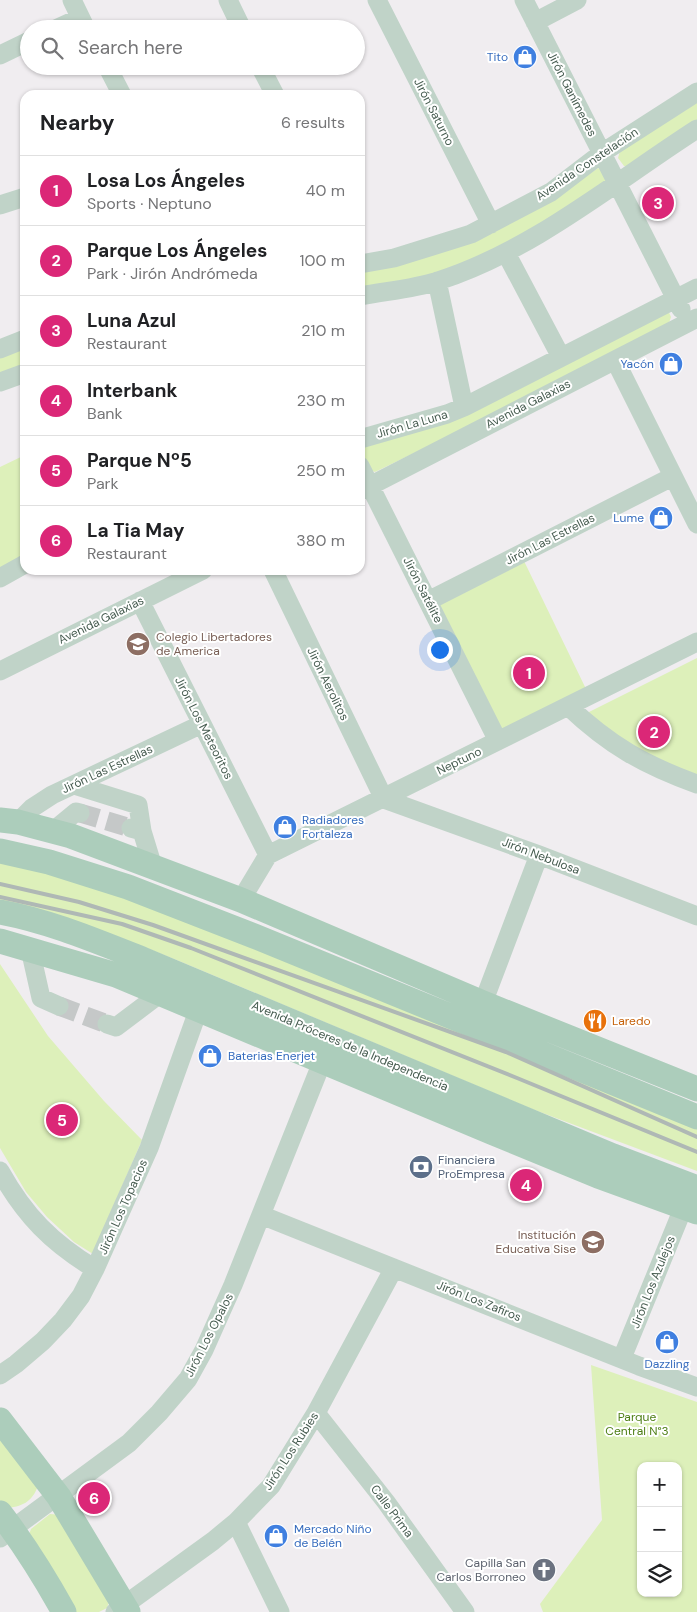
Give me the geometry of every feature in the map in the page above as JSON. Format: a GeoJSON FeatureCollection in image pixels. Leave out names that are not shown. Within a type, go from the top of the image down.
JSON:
{"type":"FeatureCollection","features":[{"type":"Feature","properties":{"kind":"main road"},"geometry":{"type":"LineString","coordinates":[[9,821],[71,836],[241,900],[483,1003],[697,1089]]}},
{"type":"Feature","properties":{"kind":"main road"},"geometry":{"type":"LineString","coordinates":[[0,851],[49,862],[128,887],[254,936],[697,1117]]}},
{"type":"Feature","properties":{"kind":"main road","name":"Avenida Próceres de la Independencia"},"geometry":{"type":"LineString","coordinates":[[0,912],[15,914],[72,932],[142,959],[613,1156],[692,1202]]}},
{"type":"Feature","properties":{"kind":"main road","name":"Avenida Próceres de la Independencia"},"geometry":{"type":"LineString","coordinates":[[0,941],[116,975],[598,1176],[692,1202]]}},
{"type":"Feature","properties":{"kind":"main road"},"geometry":{"type":"LineString","coordinates":[[0,1420],[59,1496],[123,1610]]}},
{"type":"Feature","properties":{"kind":"main road"},"geometry":{"type":"LineString","coordinates":[[4,1527],[47,1582],[64,1612]]}},
{"type":"Feature","properties":{"kind":"street"},"geometry":{"type":"LineString","coordinates":[[72,0],[82,20]]}},
{"type":"Feature","properties":{"kind":"street"},"geometry":{"type":"LineString","coordinates":[[228,0],[238,20]]}},
{"type":"Feature","properties":{"kind":"street","name":"Jirón Saturno"},"geometry":{"type":"LineString","coordinates":[[377,0],[491,224]]}},
{"type":"Feature","properties":{"kind":"street","name":"Jirón Ganímedes"},"geometry":{"type":"LineString","coordinates":[[524,0],[676,299],[692,320]]}},
{"type":"Feature","properties":{"kind":"street"},"geometry":{"type":"LineString","coordinates":[[535,22],[577,0]]}},
{"type":"Feature","properties":{"kind":"street"},"geometry":{"type":"LineString","coordinates":[[0,55],[20,45]]}},
{"type":"Feature","properties":{"kind":"street"},"geometry":{"type":"LineString","coordinates":[[112,75],[119,90]]}},
{"type":"Feature","properties":{"kind":"street"},"geometry":{"type":"LineString","coordinates":[[265,75],[272,90]]}},
{"type":"Feature","properties":{"kind":"street","name":"Avenida Constelación"},"geometry":{"type":"LineString","coordinates":[[365,263],[394,258],[440,245],[471,234],[491,224],[551,192],[602,153],[697,92]]}},
{"type":"Feature","properties":{"kind":"street"},"geometry":{"type":"LineString","coordinates":[[365,295],[437,282],[506,253],[560,221],[697,129]]}},
{"type":"Feature","properties":{"kind":"street"},"geometry":{"type":"LineString","coordinates":[[0,205],[20,199]]}},
{"type":"Feature","properties":{"kind":"street"},"geometry":{"type":"LineString","coordinates":[[506,253],[561,357]]}},
{"type":"Feature","properties":{"kind":"street"},"geometry":{"type":"LineString","coordinates":[[437,282],[464,407],[697,288]]}},
{"type":"Feature","properties":{"kind":"street","name":"Avenida Galaxias"},"geometry":{"type":"LineString","coordinates":[[365,488],[692,320]]}},
{"type":"Feature","properties":{"kind":"street"},"geometry":{"type":"LineString","coordinates":[[0,349],[20,341]]}},
{"type":"Feature","properties":{"kind":"street"},"geometry":{"type":"LineString","coordinates":[[614,360],[697,524]]}},
{"type":"Feature","properties":{"kind":"street"},"geometry":{"type":"LineString","coordinates":[[0,382],[20,375]]}},
{"type":"Feature","properties":{"kind":"street","name":"Jirón La Luna"},"geometry":{"type":"LineString","coordinates":[[365,438],[447,414],[464,407]]}},
{"type":"Feature","properties":{"kind":"street","name":"Jirón Las Estrellas"},"geometry":{"type":"LineString","coordinates":[[428,601],[672,477]]}},
{"type":"Feature","properties":{"kind":"street","name":"Jirón Satélite"},"geometry":{"type":"LineString","coordinates":[[365,488],[428,601],[498,742]]}},
{"type":"Feature","properties":{"kind":"street"},"geometry":{"type":"LineString","coordinates":[[0,578],[20,567]]}},
{"type":"Feature","properties":{"kind":"street","name":"Avenida Galaxias"},"geometry":{"type":"LineString","coordinates":[[0,671],[193,575]]}},
{"type":"Feature","properties":{"kind":"street","name":"Jirón Aerolitos"},"geometry":{"type":"LineString","coordinates":[[275,575],[384,798]]}},
{"type":"Feature","properties":{"kind":"street","name":"Jirón Los Meteoritos"},"geometry":{"type":"LineString","coordinates":[[140,601],[268,856]]}},
{"type":"Feature","properties":{"kind":"street","name":"Neptuno"},"geometry":{"type":"LineString","coordinates":[[268,856],[697,642]]}},
{"type":"Feature","properties":{"kind":"street"},"geometry":{"type":"LineString","coordinates":[[568,706],[588,725],[625,751],[665,772],[697,784]]}},
{"type":"Feature","properties":{"kind":"street","name":"Jirón Las Estrellas"},"geometry":{"type":"LineString","coordinates":[[9,821],[52,795],[202,724]]}},
{"type":"Feature","properties":{"kind":"street"},"geometry":{"type":"LineString","coordinates":[[74,785],[138,805],[136,830],[153,866]]}},
{"type":"Feature","properties":{"kind":"street","name":"Jirón Nebulosa"},"geometry":{"type":"LineString","coordinates":[[384,798],[697,916]]}},
{"type":"Feature","properties":{"kind":"street"},"geometry":{"type":"LineString","coordinates":[[53,831],[76,812],[80,813]]}},
{"type":"Feature","properties":{"kind":"street"},"geometry":{"type":"LineString","coordinates":[[483,1003],[539,855]]}},
{"type":"Feature","properties":{"kind":"street"},"geometry":{"type":"LineString","coordinates":[[241,900],[268,856]]}},
{"type":"Feature","properties":{"kind":"street"},"geometry":{"type":"LineString","coordinates":[[30,949],[41,998],[59,1006]]}},
{"type":"Feature","properties":{"kind":"street"},"geometry":{"type":"LineString","coordinates":[[107,1024],[116,1027],[160,993]]}},
{"type":"Feature","properties":{"kind":"street","name":"Jirón Los Topacios"},"geometry":{"type":"LineString","coordinates":[[0,1374],[16,1364],[43,1341],[82,1296],[149,1148],[199,1008]]}},
{"type":"Feature","properties":{"kind":"street","name":"Jirón Los Opalos"},"geometry":{"type":"LineString","coordinates":[[4,1527],[59,1496],[129,1443],[159,1413],[188,1379],[204,1350],[234,1285],[322,1062]]}},
{"type":"Feature","properties":{"kind":"street"},"geometry":{"type":"LineString","coordinates":[[0,1171],[23,1208],[41,1230],[95,1270]]}},
{"type":"Feature","properties":{"kind":"street","name":"Jirón Los Azulejos"},"geometry":{"type":"LineString","coordinates":[[622,1358],[692,1202]]}},
{"type":"Feature","properties":{"kind":"street","name":"Jirón Los Zafiros"},"geometry":{"type":"LineString","coordinates":[[261,1215],[697,1387]]}},
{"type":"Feature","properties":{"kind":"street","name":"Jirón Los Rubies"},"geometry":{"type":"LineString","coordinates":[[123,1610],[236,1522],[271,1486],[316,1412],[394,1268]]}},
{"type":"Feature","properties":{"kind":"street","name":"Calle Prima"},"geometry":{"type":"LineString","coordinates":[[316,1412],[386,1502],[465,1612]]}},
{"type":"Feature","properties":{"kind":"street"},"geometry":{"type":"LineString","coordinates":[[236,1522],[280,1612]]}},
{"type":"Feature","properties":{"kind":"green space"},"geometry":{"type":"Polygon","coordinates":[[[697,100],[697,121],[630,167],[624,166],[618,158],[620,151],[697,100]]]}},
{"type":"Feature","properties":{"kind":"green space"},"geometry":{"type":"Polygon","coordinates":[[[598,168],[604,170],[607,180],[564,212],[447,273],[365,290],[365,270],[556,197],[598,168]]]}},
{"type":"Feature","properties":{"kind":"green space"},"geometry":{"type":"Polygon","coordinates":[[[668,310],[671,317],[669,323],[375,472],[367,469],[365,465],[365,444],[668,310]]]}},
{"type":"Feature","properties":{"kind":"green space"},"geometry":{"type":"Polygon","coordinates":[[[20,348],[20,368],[0,376],[0,357],[20,348]]]}},
{"type":"Feature","properties":{"kind":"green space"},"geometry":{"type":"Polygon","coordinates":[[[20,457],[20,558],[0,570],[0,467],[20,457]]]}},
{"type":"Feature","properties":{"kind":"green space"},"geometry":{"type":"Polygon","coordinates":[[[524,561],[587,691],[502,737],[436,603],[524,561]]]}},
{"type":"Feature","properties":{"kind":"green space"},"geometry":{"type":"Polygon","coordinates":[[[697,658],[697,777],[636,750],[587,713],[697,658]]]}},
{"type":"Feature","properties":{"kind":"green space"},"geometry":{"type":"Polygon","coordinates":[[[0,860],[126,896],[697,1126],[697,1171],[532,1109],[114,935],[0,902],[0,860]]]}},
{"type":"Feature","properties":{"kind":"green space"},"geometry":{"type":"Polygon","coordinates":[[[0,964],[48,1036],[104,1101],[142,1140],[93,1254],[74,1242],[47,1217],[26,1192],[0,1148],[0,964]]]}},
{"type":"Feature","properties":{"kind":"green space","name":"Parque Central N°3"},"geometry":{"type":"Polygon","coordinates":[[[591,1365],[697,1402],[697,1612],[543,1612],[540,1604],[602,1520],[591,1365]]]}},
{"type":"Feature","properties":{"kind":"green space"},"geometry":{"type":"Polygon","coordinates":[[[0,1435],[38,1486],[33,1496],[26,1503],[5,1508],[0,1501],[0,1435]]]}},
{"type":"Feature","properties":{"kind":"green space"},"geometry":{"type":"Polygon","coordinates":[[[50,1514],[62,1515],[112,1593],[107,1608],[99,1612],[73,1612],[27,1540],[31,1529],[50,1514]]]}},
{"type":"Feature","properties":{"kind":"tunnel"},"geometry":{"type":"LineString","coordinates":[[80,813],[131,828]]}},
{"type":"Feature","properties":{"kind":"tunnel"},"geometry":{"type":"LineString","coordinates":[[59,1006],[107,1024]]}},
{"type":"Feature","properties":{"kind":"railway"},"geometry":{"type":"LineString","coordinates":[[0,884],[79,902],[153,925],[506,1052],[697,1137]]}},
{"type":"Feature","properties":{"kind":"railway"},"geometry":{"type":"LineString","coordinates":[[0,897],[122,924],[191,948],[697,1152]]}},
{"type":"Feature","properties":{"kind":"place","name":"Tito"},"geometry":{"type":"Point","coordinates":[525,57]}},
{"type":"Feature","properties":{"kind":"place","name":"Luna Azul"},"geometry":{"type":"Point","coordinates":[658,203]}},
{"type":"Feature","properties":{"kind":"place","name":"Yacón"},"geometry":{"type":"Point","coordinates":[671,364]}},
{"type":"Feature","properties":{"kind":"place","name":"Lume"},"geometry":{"type":"Point","coordinates":[661,518]}},
{"type":"Feature","properties":{"kind":"place","name":"Colegio Libertadores de America"},"geometry":{"type":"Point","coordinates":[138,644]}},
{"type":"Feature","properties":{"kind":"place","name":"Losa Los Ángeles"},"geometry":{"type":"Point","coordinates":[529,673]}},
{"type":"Feature","properties":{"kind":"place","name":"Parque Los Ángeles"},"geometry":{"type":"Point","coordinates":[654,732]}},
{"type":"Feature","properties":{"kind":"place","name":"Radiadores Fortaleza"},"geometry":{"type":"Point","coordinates":[285,827]}},
{"type":"Feature","properties":{"kind":"place","name":"Laredo"},"geometry":{"type":"Point","coordinates":[595,1021]}},
{"type":"Feature","properties":{"kind":"place","name":"Baterias Enerjet"},"geometry":{"type":"Point","coordinates":[210,1056]}},
{"type":"Feature","properties":{"kind":"place","name":"Parque Nº5"},"geometry":{"type":"Point","coordinates":[62,1120]}},
{"type":"Feature","properties":{"kind":"place","name":"Financiera ProEmpresa"},"geometry":{"type":"Point","coordinates":[421,1167]}},
{"type":"Feature","properties":{"kind":"place","name":"Interbank"},"geometry":{"type":"Point","coordinates":[526,1185]}},
{"type":"Feature","properties":{"kind":"place","name":"Institución Educativa Sise"},"geometry":{"type":"Point","coordinates":[593,1242]}},
{"type":"Feature","properties":{"kind":"place","name":"Dazzling"},"geometry":{"type":"Point","coordinates":[667,1342]}},
{"type":"Feature","properties":{"kind":"place","name":"La Tia May"},"geometry":{"type":"Point","coordinates":[94,1498]}},
{"type":"Feature","properties":{"kind":"place","name":"Mercado Niño de Belén"},"geometry":{"type":"Point","coordinates":[276,1536]}},
{"type":"Feature","properties":{"kind":"place","name":"Capilla San Carlos Borroneo"},"geometry":{"type":"Point","coordinates":[544,1570]}}]}
